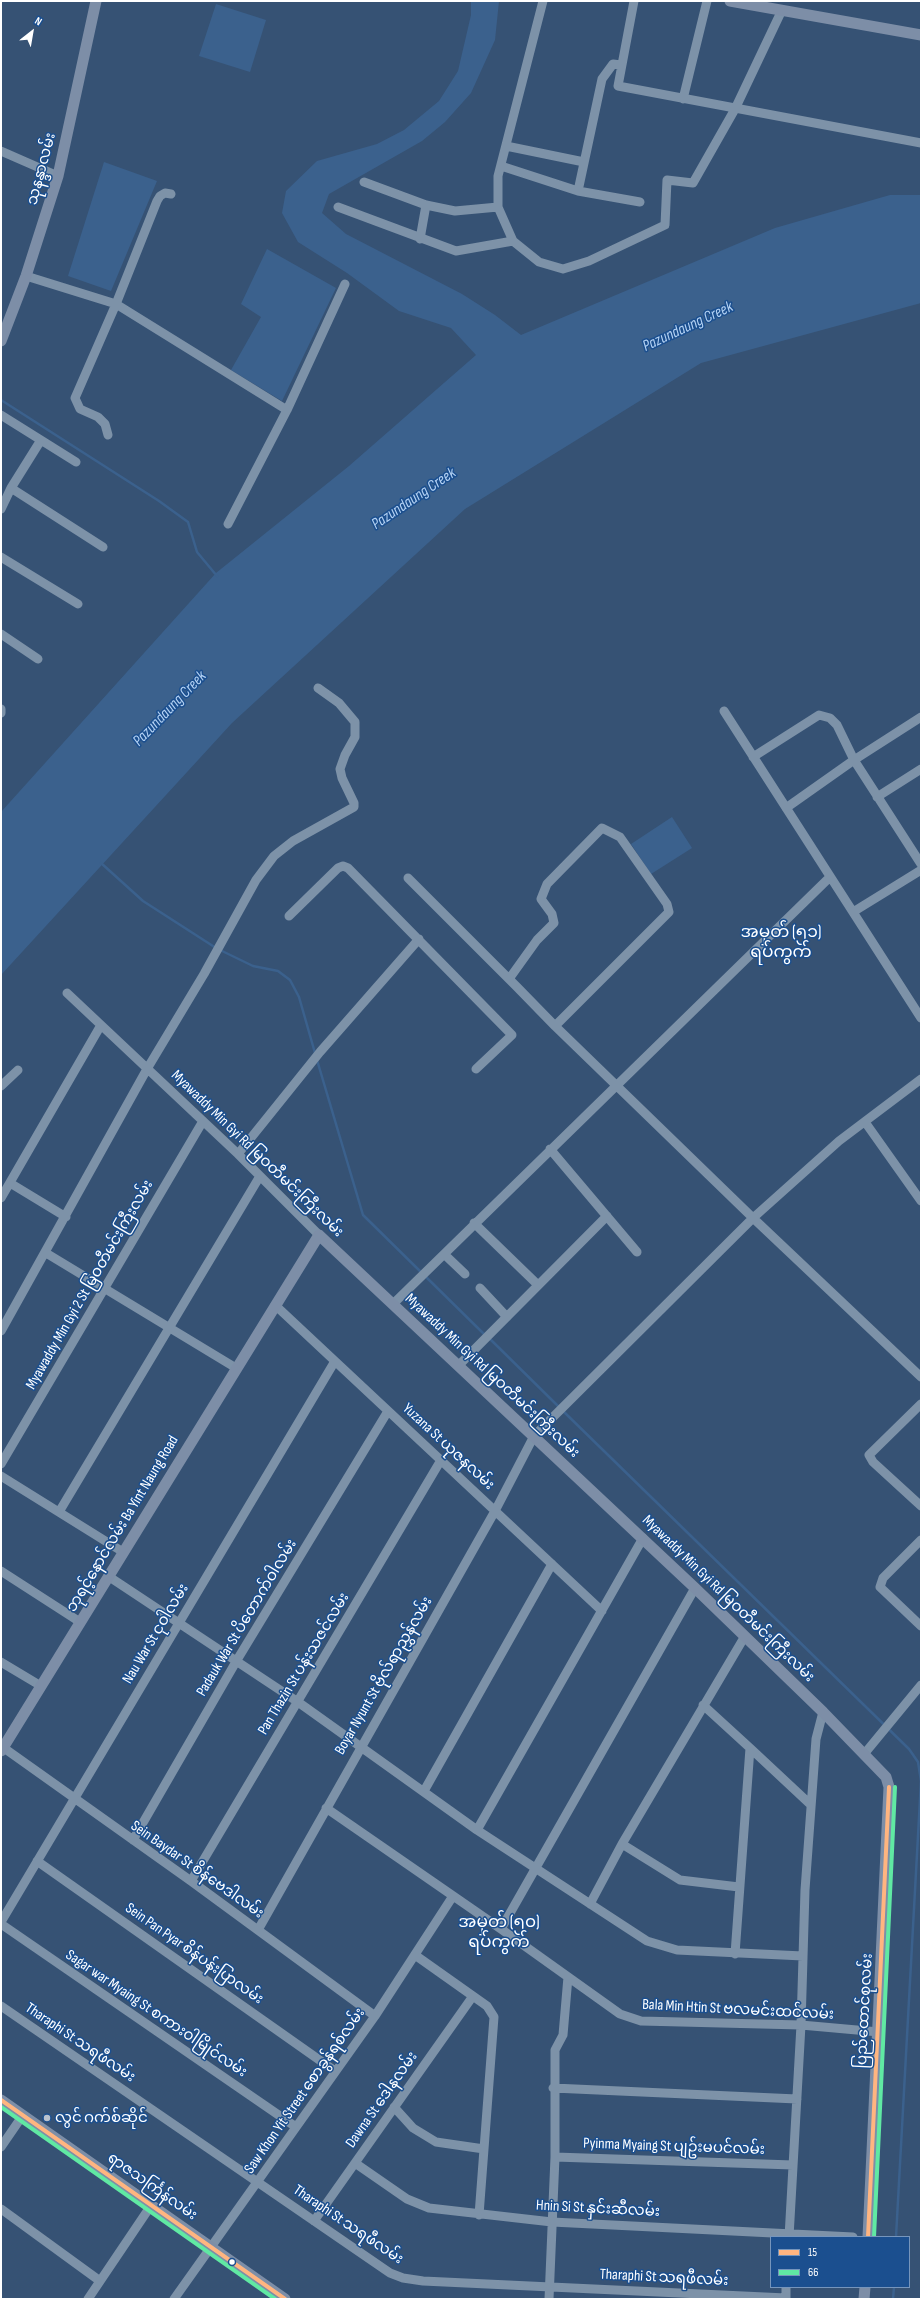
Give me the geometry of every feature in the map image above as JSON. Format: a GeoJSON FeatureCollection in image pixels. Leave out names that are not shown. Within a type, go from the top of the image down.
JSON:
{"type":"FeatureCollection","features":[{"type":"Feature","properties":{"kind":"main road","name":"သုနန္ဒာလမ်း"},"geometry":{"type":"LineString","coordinates":[[1,341],[26,276],[58,176],[96,1]]}},
{"type":"Feature","properties":{"kind":"main road"},"geometry":{"type":"LineString","coordinates":[[730,1],[921,35]]}},
{"type":"Feature","properties":{"kind":"main road","name":"Myawaddy Min Gyi Rd မြဝတီမင်းကြီးလမ်း"},"geometry":{"type":"LineString","coordinates":[[320,1235],[643,1538],[745,1636],[865,1753],[886,1777],[889,1787]]}},
{"type":"Feature","properties":{"kind":"main road","name":"ဘုရင့်နောင်လမ်း Ba Yint Naung Road"},"geometry":{"type":"LineString","coordinates":[[2,1748],[275,1305],[320,1235]]}},
{"type":"Feature","properties":{"kind":"main road","name":"ပြည်ထောင်စုလမ်း"},"geometry":{"type":"LineString","coordinates":[[868,2236],[879,2032],[889,1787]]}},
{"type":"Feature","properties":{"kind":"main road","name":"ရာဇသင်္ကြန်လမ်း"},"geometry":{"type":"LineString","coordinates":[[1,2100],[152,2204],[285,2299]]}},
{"type":"Feature","properties":{"kind":"main road"},"geometry":{"type":"LineString","coordinates":[[864,2299],[865,2288]]}},
{"type":"Feature","properties":{"kind":"street"},"geometry":{"type":"LineString","coordinates":[[543,1],[498,176],[498,207],[513,241],[539,262],[563,269],[589,261],[665,225],[667,180],[693,184],[734,109],[782,10]]}},
{"type":"Feature","properties":{"kind":"street"},"geometry":{"type":"LineString","coordinates":[[634,1],[618,86],[921,143]]}},
{"type":"Feature","properties":{"kind":"street"},"geometry":{"type":"LineString","coordinates":[[684,99],[707,1]]}},
{"type":"Feature","properties":{"kind":"street"},"geometry":{"type":"LineString","coordinates":[[578,191],[602,79],[613,64],[621,65]]}},
{"type":"Feature","properties":{"kind":"street"},"geometry":{"type":"LineString","coordinates":[[506,146],[584,162]]}},
{"type":"Feature","properties":{"kind":"street"},"geometry":{"type":"LineString","coordinates":[[1,151],[58,176]]}},
{"type":"Feature","properties":{"kind":"street"},"geometry":{"type":"LineString","coordinates":[[501,166],[578,191],[640,202]]}},
{"type":"Feature","properties":{"kind":"street"},"geometry":{"type":"LineString","coordinates":[[364,182],[426,205],[455,211],[498,207]]}},
{"type":"Feature","properties":{"kind":"street"},"geometry":{"type":"LineString","coordinates":[[108,435],[105,424],[98,417],[80,409],[75,398],[116,304],[157,201],[160,196],[166,193],[171,194]]}},
{"type":"Feature","properties":{"kind":"street"},"geometry":{"type":"LineString","coordinates":[[420,239],[426,205]]}},
{"type":"Feature","properties":{"kind":"street"},"geometry":{"type":"LineString","coordinates":[[338,207],[420,239],[456,251],[513,241]]}},
{"type":"Feature","properties":{"kind":"street"},"geometry":{"type":"LineString","coordinates":[[26,276],[116,304],[287,410]]}},
{"type":"Feature","properties":{"kind":"street"},"geometry":{"type":"LineString","coordinates":[[228,524],[287,410],[345,284]]}},
{"type":"Feature","properties":{"kind":"street"},"geometry":{"type":"LineString","coordinates":[[1,416],[76,462]]}},
{"type":"Feature","properties":{"kind":"street"},"geometry":{"type":"LineString","coordinates":[[1,509],[11,488],[41,440]]}},
{"type":"Feature","properties":{"kind":"street"},"geometry":{"type":"LineString","coordinates":[[11,488],[103,547]]}},
{"type":"Feature","properties":{"kind":"street"},"geometry":{"type":"LineString","coordinates":[[1,557],[78,604]]}},
{"type":"Feature","properties":{"kind":"street"},"geometry":{"type":"LineString","coordinates":[[1,634],[38,659]]}},
{"type":"Feature","properties":{"kind":"street"},"geometry":{"type":"LineString","coordinates":[[1,1331],[46,1253],[147,1069],[226,936],[256,880],[274,856],[293,841],[354,808],[354,803],[342,778],[340,769],[343,759],[355,736],[355,722],[339,703],[318,688]]}},
{"type":"Feature","properties":{"kind":"street"},"geometry":{"type":"LineString","coordinates":[[724,711],[830,877],[920,1012]]}},
{"type":"Feature","properties":{"kind":"street"},"geometry":{"type":"LineString","coordinates":[[753,757],[819,715],[830,718],[837,725],[854,760],[921,864]]}},
{"type":"Feature","properties":{"kind":"street"},"geometry":{"type":"LineString","coordinates":[[786,808],[854,760],[921,717]]}},
{"type":"Feature","properties":{"kind":"street"},"geometry":{"type":"LineString","coordinates":[[877,796],[921,770]]}},
{"type":"Feature","properties":{"kind":"street"},"geometry":{"type":"LineString","coordinates":[[508,979],[537,940],[554,923],[552,914],[541,899],[547,884],[602,828],[620,837],[667,904],[669,912],[555,1026]]}},
{"type":"Feature","properties":{"kind":"street"},"geometry":{"type":"LineString","coordinates":[[289,916],[338,868],[343,866],[348,868],[512,1035],[511,1038],[476,1069]]}},
{"type":"Feature","properties":{"kind":"street"},"geometry":{"type":"LineString","coordinates":[[853,912],[921,870]]}},
{"type":"Feature","properties":{"kind":"street"},"geometry":{"type":"LineString","coordinates":[[393,1304],[615,1085],[830,877]]}},
{"type":"Feature","properties":{"kind":"street"},"geometry":{"type":"LineString","coordinates":[[408,878],[615,1085],[921,1377]]}},
{"type":"Feature","properties":{"kind":"street"},"geometry":{"type":"LineString","coordinates":[[238,1154],[320,1052],[419,939]]}},
{"type":"Feature","properties":{"kind":"street","name":"Myawaddy Min Gyi Rd မြဝတီမင်းကြီးလမ်း"},"geometry":{"type":"LineString","coordinates":[[67,993],[238,1154],[320,1235]]}},
{"type":"Feature","properties":{"kind":"street"},"geometry":{"type":"LineString","coordinates":[[1,1198],[101,1025]]}},
{"type":"Feature","properties":{"kind":"street"},"geometry":{"type":"LineString","coordinates":[[1,1086],[18,1070]]}},
{"type":"Feature","properties":{"kind":"street","name":"Boyar Nyunt St ဗိုလ်ရာညွှန်လမ်း"},"geometry":{"type":"LineString","coordinates":[[258,1930],[360,1746],[495,1510],[534,1436],[753,1218],[839,1141],[921,1079]]}},
{"type":"Feature","properties":{"kind":"street","name":"Myawaddy Min Gyi 2 St မြဝတီမင်းကြီးလမ်း"},"geometry":{"type":"LineString","coordinates":[[1,1464],[203,1121]]}},
{"type":"Feature","properties":{"kind":"street"},"geometry":{"type":"LineString","coordinates":[[865,1122],[921,1201]]}},
{"type":"Feature","properties":{"kind":"street"},"geometry":{"type":"LineString","coordinates":[[550,1149],[637,1252]]}},
{"type":"Feature","properties":{"kind":"street"},"geometry":{"type":"LineString","coordinates":[[59,1512],[260,1176]]}},
{"type":"Feature","properties":{"kind":"street"},"geometry":{"type":"LineString","coordinates":[[10,1183],[66,1217]]}},
{"type":"Feature","properties":{"kind":"street"},"geometry":{"type":"LineString","coordinates":[[459,1365],[479,1343],[507,1317],[607,1216]]}},
{"type":"Feature","properties":{"kind":"street"},"geometry":{"type":"LineString","coordinates":[[474,1224],[538,1286]]}},
{"type":"Feature","properties":{"kind":"street"},"geometry":{"type":"LineString","coordinates":[[46,1253],[236,1368]]}},
{"type":"Feature","properties":{"kind":"street"},"geometry":{"type":"LineString","coordinates":[[444,1254],[465,1274]]}},
{"type":"Feature","properties":{"kind":"street"},"geometry":{"type":"LineString","coordinates":[[480,1288],[507,1317]]}},
{"type":"Feature","properties":{"kind":"street","name":"Yuzana St ယုဇနလမ်း"},"geometry":{"type":"LineString","coordinates":[[275,1305],[602,1611]]}},
{"type":"Feature","properties":{"kind":"street","name":"Nau War St ငုဝါလမ်း"},"geometry":{"type":"LineString","coordinates":[[1,1923],[335,1361]]}},
{"type":"Feature","properties":{"kind":"street"},"geometry":{"type":"LineString","coordinates":[[921,1404],[869,1456],[873,1462],[921,1506]]}},
{"type":"Feature","properties":{"kind":"street","name":"Padauk War St ပိတောက်ဝါလမ်း"},"geometry":{"type":"LineString","coordinates":[[133,1840],[238,1660],[388,1411]]}},
{"type":"Feature","properties":{"kind":"street","name":"Pan Thazin St ပန်းသဇင်လမ်း"},"geometry":{"type":"LineString","coordinates":[[191,1881],[441,1460]]}},
{"type":"Feature","properties":{"kind":"street"},"geometry":{"type":"LineString","coordinates":[[1,1476],[123,1552]]}},
{"type":"Feature","properties":{"kind":"street"},"geometry":{"type":"LineString","coordinates":[[477,1830],[643,1538]]}},
{"type":"Feature","properties":{"kind":"street"},"geometry":{"type":"LineString","coordinates":[[921,1540],[883,1578],[880,1588],[921,1626]]}},
{"type":"Feature","properties":{"kind":"street"},"geometry":{"type":"LineString","coordinates":[[424,1791],[552,1564]]}},
{"type":"Feature","properties":{"kind":"street"},"geometry":{"type":"LineString","coordinates":[[1,1571],[80,1622]]}},
{"type":"Feature","properties":{"kind":"street"},"geometry":{"type":"LineString","coordinates":[[108,1576],[238,1660],[477,1830],[647,1941],[677,1950],[735,1954],[803,1956]]}},
{"type":"Feature","properties":{"kind":"street"},"geometry":{"type":"LineString","coordinates":[[501,1929],[534,1868],[695,1588]]}},
{"type":"Feature","properties":{"kind":"street"},"geometry":{"type":"LineString","coordinates":[[590,1904],[622,1844],[745,1636]]}},
{"type":"Feature","properties":{"kind":"street"},"geometry":{"type":"LineString","coordinates":[[1,1662],[41,1686]]}},
{"type":"Feature","properties":{"kind":"street"},"geometry":{"type":"LineString","coordinates":[[865,1753],[921,1685]]}},
{"type":"Feature","properties":{"kind":"street"},"geometry":{"type":"LineString","coordinates":[[703,1705],[811,1805]]}},
{"type":"Feature","properties":{"kind":"street"},"geometry":{"type":"LineString","coordinates":[[789,2235],[801,2025],[811,1805],[816,1739],[823,1712]]}},
{"type":"Feature","properties":{"kind":"street","name":"Sein Baydar St စိန်ဗေဒါလမ်း"},"geometry":{"type":"LineString","coordinates":[[2,1748],[191,1881],[374,2016]]}},
{"type":"Feature","properties":{"kind":"street"},"geometry":{"type":"LineString","coordinates":[[735,1954],[750,1748]]}},
{"type":"Feature","properties":{"kind":"street","name":"Bala Min Htin St ဗလမင်းထင်လမ်း"},"geometry":{"type":"LineString","coordinates":[[326,1808],[501,1929],[620,2014],[641,2021],[801,2025],[879,2032]]}},
{"type":"Feature","properties":{"kind":"street"},"geometry":{"type":"LineString","coordinates":[[622,1844],[680,1880],[739,1887]]}},
{"type":"Feature","properties":{"kind":"street","name":"Sein Pan Pyar စိန်ပန်းပြာလမ်း"},"geometry":{"type":"LineString","coordinates":[[37,1861],[335,2071]]}},
{"type":"Feature","properties":{"kind":"street","name":"Saw Khon Yit Street စောခွန်ရစ်လမ်း"},"geometry":{"type":"LineString","coordinates":[[174,2299],[374,2016],[453,1896]]}},
{"type":"Feature","properties":{"kind":"street","name":"Sagar war Myaing St စကားဝါမြိုင်လမ်း"},"geometry":{"type":"LineString","coordinates":[[1,1923],[296,2127]]}},
{"type":"Feature","properties":{"kind":"street"},"geometry":{"type":"LineString","coordinates":[[415,1955],[487,2006],[494,2017],[478,2215]]}},
{"type":"Feature","properties":{"kind":"street"},"geometry":{"type":"LineString","coordinates":[[549,2299],[554,2157],[553,2088],[555,2050],[563,2035],[568,1977]]}},
{"type":"Feature","properties":{"kind":"street","name":"Dawna St ဒေါနလမ်း"},"geometry":{"type":"LineString","coordinates":[[314,2221],[473,1996]]}},
{"type":"Feature","properties":{"kind":"street","name":"Tharaphi St သရဖီလမ်း"},"geometry":{"type":"LineString","coordinates":[[1,2006],[390,2273],[403,2278],[423,2281],[786,2299]]}},
{"type":"Feature","properties":{"kind":"street"},"geometry":{"type":"LineString","coordinates":[[553,2088],[797,2099]]}},
{"type":"Feature","properties":{"kind":"street"},"geometry":{"type":"LineString","coordinates":[[394,2107],[413,2128],[436,2142],[484,2149]]}},
{"type":"Feature","properties":{"kind":"street"},"geometry":{"type":"LineString","coordinates":[[1,2147],[23,2115]]}},
{"type":"Feature","properties":{"kind":"street","name":"Pyinma Myaing St ပျဥ်းမပင်လမ်း"},"geometry":{"type":"LineString","coordinates":[[554,2157],[793,2165]]}},
{"type":"Feature","properties":{"kind":"street","name":"Hnin Si St နှင်းဆီလမ်း"},"geometry":{"type":"LineString","coordinates":[[355,2163],[408,2199],[429,2208],[478,2215],[552,2222],[820,2236]]}},
{"type":"Feature","properties":{"kind":"street"},"geometry":{"type":"LineString","coordinates":[[88,2299],[152,2204]]}},
{"type":"Feature","properties":{"kind":"street"},"geometry":{"type":"LineString","coordinates":[[1,2209],[100,2281]]}},
{"type":"Feature","properties":{"kind":"street"},"geometry":{"type":"LineString","coordinates":[[786,2288],[786,2299]]}},
{"type":"Feature","properties":{"kind":"water","name":"Pazundaung Creek"},"geometry":{"type":"Polygon","coordinates":[[[471,1],[499,1],[495,40],[471,93],[445,122],[422,141],[329,194],[322,213],[346,234],[462,294],[495,315],[521,335],[775,228],[890,195],[921,195],[921,303],[701,363],[465,509],[232,723],[1,975],[1,812],[216,573],[349,466],[476,355],[451,328],[399,311],[347,273],[298,242],[282,213],[286,191],[317,161],[377,144],[404,130],[439,101],[458,71],[471,15],[471,1]]]}},
{"type":"Feature","properties":{"kind":"water"},"geometry":{"type":"Polygon","coordinates":[[[216,4],[266,20],[250,72],[199,56],[216,4]]]}},
{"type":"Feature","properties":{"kind":"water"},"geometry":{"type":"Polygon","coordinates":[[[104,162],[157,181],[111,291],[68,276],[104,162]]]}},
{"type":"Feature","properties":{"kind":"water"},"geometry":{"type":"Polygon","coordinates":[[[267,249],[336,288],[282,401],[231,370],[261,317],[241,304],[267,249]]]}},
{"type":"Feature","properties":{"kind":"water"},"geometry":{"type":"Polygon","coordinates":[[[672,817],[692,848],[651,874],[631,844],[672,817]]]}},
{"type":"Feature","properties":{"kind":"waterway"},"geometry":{"type":"LineString","coordinates":[[1,400],[159,501],[188,522],[197,552],[217,576]]}},
{"type":"Feature","properties":{"kind":"waterway"},"geometry":{"type":"LineString","coordinates":[[101,863],[143,901],[216,948]]}},
{"type":"Feature","properties":{"kind":"waterway"},"geometry":{"type":"LineString","coordinates":[[220,950],[253,966],[278,971],[290,980],[299,997],[315,1053]]}},
{"type":"Feature","properties":{"kind":"waterway"},"geometry":{"type":"LineString","coordinates":[[317,1060],[363,1215],[485,1335]]}},
{"type":"Feature","properties":{"kind":"waterway"},"geometry":{"type":"LineString","coordinates":[[489,1338],[559,1407]]}},
{"type":"Feature","properties":{"kind":"waterway"},"geometry":{"type":"LineString","coordinates":[[563,1411],[909,1749],[918,1762],[921,1781],[896,2236]]}},
{"type":"Feature","properties":{"kind":"waterway"},"geometry":{"type":"LineString","coordinates":[[893,2299],[894,2288]]}},
{"type":"Feature","properties":{"kind":"transit line","name":"15"},"geometry":{"type":"LineString","coordinates":[[868,2236],[889,1787]]}},
{"type":"Feature","properties":{"kind":"transit line","name":"66"},"geometry":{"type":"LineString","coordinates":[[874,2236],[895,1787]]}},
{"type":"Feature","properties":{"kind":"transit line","name":"15"},"geometry":{"type":"LineString","coordinates":[[1,2100],[285,2299]]}},
{"type":"Feature","properties":{"kind":"transit line","name":"66"},"geometry":{"type":"LineString","coordinates":[[1,2107],[275,2299]]}},
{"type":"Feature","properties":{"kind":"place","name":"လွင် ဂက်စ်ဆိုင်"},"geometry":{"type":"Point","coordinates":[47,2118]}},
{"type":"Feature","properties":{"kind":"district","name":"အမှတ် (၅၁) ရပ်ကွက်"},"geometry":{"type":"Point","coordinates":[781,943]}},
{"type":"Feature","properties":{"kind":"district","name":"အမှတ် (၅၀) ရပ်ကွက်"},"geometry":{"type":"Point","coordinates":[499,1933]}}]}
